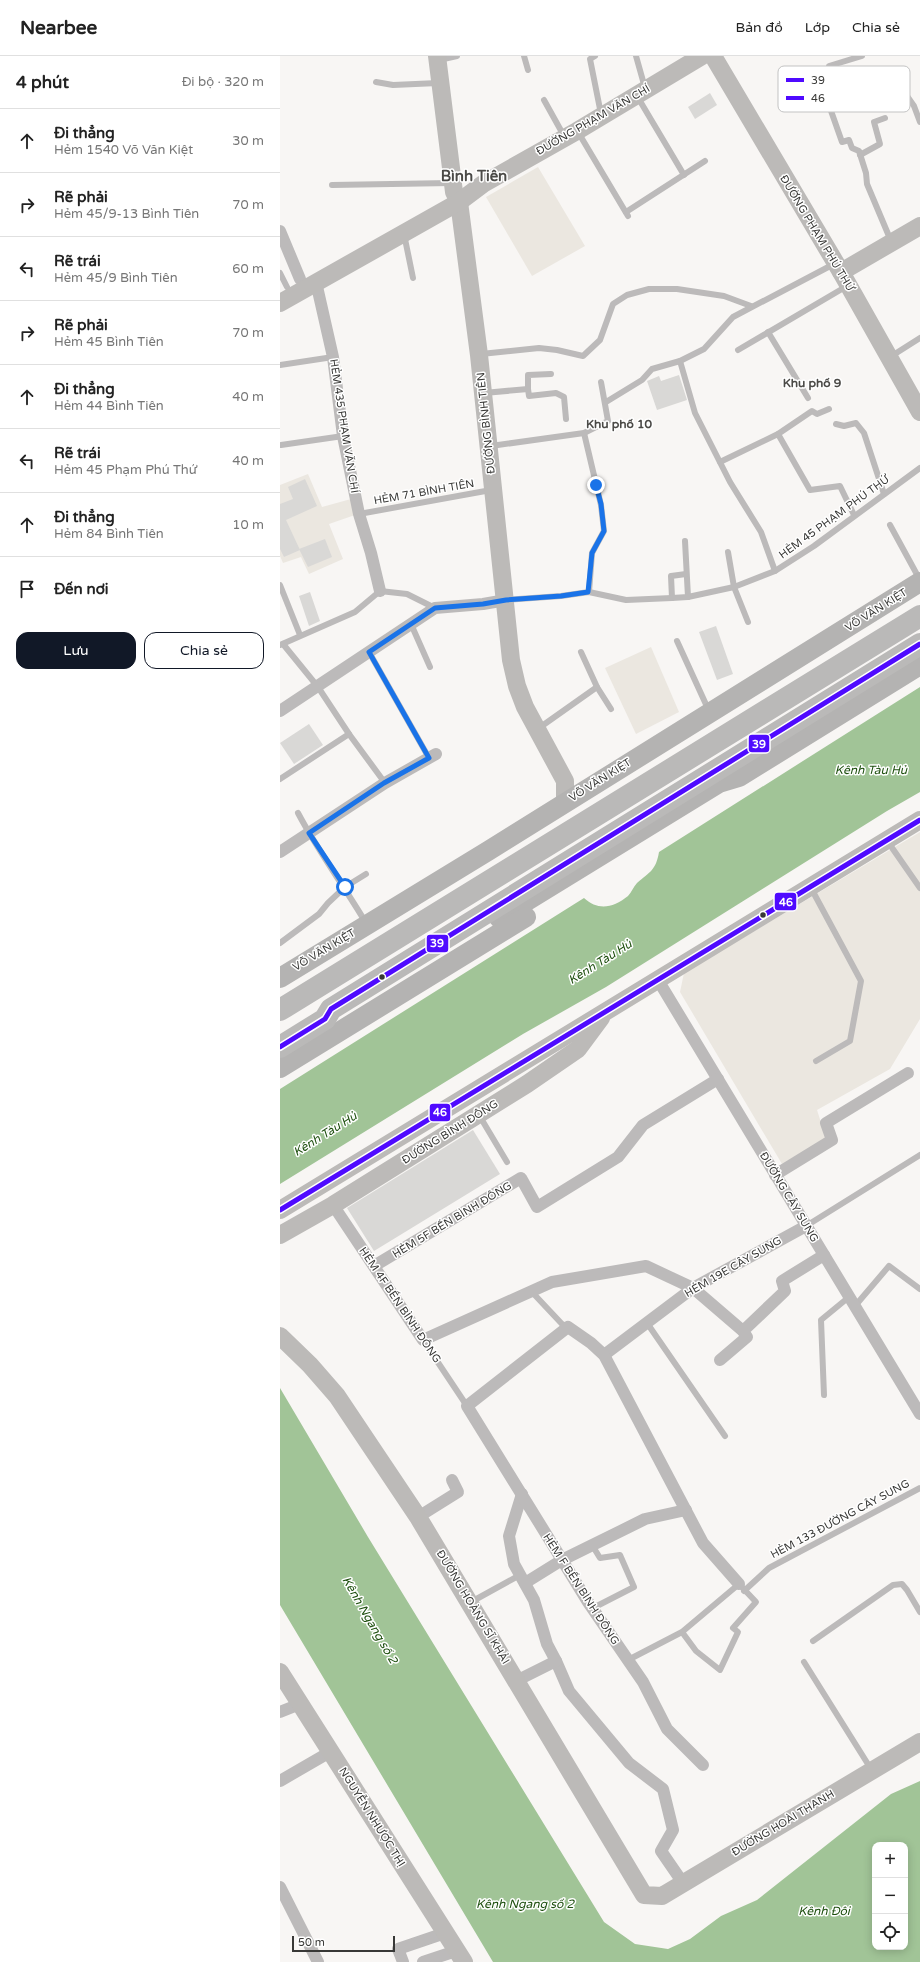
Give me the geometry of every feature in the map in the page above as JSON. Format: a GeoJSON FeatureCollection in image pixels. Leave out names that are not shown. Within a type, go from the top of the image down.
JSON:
{"type":"FeatureCollection","features":[{"type":"Feature","properties":{"kind":"highway"},"geometry":{"type":"LineString","coordinates":[[280,1010],[920,616]]}},
{"type":"Feature","properties":{"kind":"highway"},"geometry":{"type":"LineString","coordinates":[[280,1047],[325,1019],[331,1009],[920,644]]}},
{"type":"Feature","properties":{"kind":"main road","name":"VÕ VĂN KIỆT"},"geometry":{"type":"LineString","coordinates":[[280,978],[920,582]]}},
{"type":"Feature","properties":{"kind":"main road"},"geometry":{"type":"LineString","coordinates":[[325,1019],[336,1017],[719,783],[739,777],[920,664]]}},
{"type":"Feature","properties":{"kind":"main road"},"geometry":{"type":"LineString","coordinates":[[280,1068],[726,794],[739,777]]}},
{"type":"Feature","properties":{"kind":"street","name":"ĐƯỜNG PHẠM VĂN CHÍ"},"geometry":{"type":"LineString","coordinates":[[290,286],[455,192],[483,184],[602,116],[702,56]]}},
{"type":"Feature","properties":{"kind":"street","name":"ĐƯỜNG PHẠM PHÚ THỨ"},"geometry":{"type":"LineString","coordinates":[[713,56],[920,412]]}},
{"type":"Feature","properties":{"kind":"street","name":"ĐƯỜNG BÌNH TIÊN"},"geometry":{"type":"LineString","coordinates":[[437,58],[479,355],[506,600],[511,660],[517,686],[525,706],[565,781]]}},
{"type":"Feature","properties":{"kind":"street","name":"ĐƯỜNG PHẠM VĂN CHÍ"},"geometry":{"type":"LineString","coordinates":[[290,286],[404,232],[455,192]]}},
{"type":"Feature","properties":{"kind":"street"},"geometry":{"type":"LineString","coordinates":[[841,274],[920,226]]}},
{"type":"Feature","properties":{"kind":"street","name":"HẺM 435 PHẠM VĂN CHÍ"},"geometry":{"type":"LineString","coordinates":[[280,231],[290,286],[333,358],[343,436],[359,514],[371,553],[380,592]]}},
{"type":"Feature","properties":{"kind":"street"},"geometry":{"type":"LineString","coordinates":[[280,711],[435,608],[483,604],[506,600]]}},
{"type":"Feature","properties":{"kind":"street"},"geometry":{"type":"LineString","coordinates":[[280,852],[384,783],[432,756]]}},
{"type":"Feature","properties":{"kind":"street"},"geometry":{"type":"LineString","coordinates":[[564,803],[565,781],[589,787]]}},
{"type":"Feature","properties":{"kind":"street","name":"ĐƯỜNG BÌNH ĐÔNG"},"geometry":{"type":"LineString","coordinates":[[280,1210],[920,820]]}},
{"type":"Feature","properties":{"kind":"street","name":"ĐƯỜNG CÂY SUNG"},"geometry":{"type":"LineString","coordinates":[[658,980],[920,1414]]}},
{"type":"Feature","properties":{"kind":"street","name":"ĐƯỜNG BÌNH ĐÔNG"},"geometry":{"type":"LineString","coordinates":[[280,1235],[333,1205],[528,1084],[578,1049],[606,1011]]}},
{"type":"Feature","properties":{"kind":"street"},"geometry":{"type":"LineString","coordinates":[[775,1175],[832,1140],[826,1123],[908,1074]]}},
{"type":"Feature","properties":{"kind":"street","name":"HẺM 5F BẾN BÌNH ĐÔNG"},"geometry":{"type":"LineString","coordinates":[[374,1266],[521,1178],[537,1207],[618,1157],[643,1125],[718,1079]]}},
{"type":"Feature","properties":{"kind":"street","name":"HẺM 4F BẾN BÌNH ĐÔNG"},"geometry":{"type":"LineString","coordinates":[[333,1205],[423,1340]]}},
{"type":"Feature","properties":{"kind":"street","name":"HẺM 19E CÂY SUNG"},"geometry":{"type":"LineString","coordinates":[[604,1355],[693,1288],[806,1226]]}},
{"type":"Feature","properties":{"kind":"street"},"geometry":{"type":"LineString","coordinates":[[743,1332],[785,1291],[782,1281],[824,1256]]}},
{"type":"Feature","properties":{"kind":"street"},"geometry":{"type":"LineString","coordinates":[[423,1340],[552,1282],[646,1266],[693,1288],[743,1332],[746,1337],[720,1360]]}},
{"type":"Feature","properties":{"kind":"street"},"geometry":{"type":"LineString","coordinates":[[467,1406],[568,1327],[604,1355],[703,1542],[741,1587]]}},
{"type":"Feature","properties":{"kind":"street","name":"ĐƯỜNG HOÀNG SĨ KHẢI"},"geometry":{"type":"LineString","coordinates":[[280,1336],[310,1365],[337,1396],[418,1517],[644,1894]]}},
{"type":"Feature","properties":{"kind":"street","name":"HẺM F BẾN BÌNH ĐÔNG"},"geometry":{"type":"LineString","coordinates":[[467,1406],[562,1560],[643,1682],[667,1729],[703,1765]]}},
{"type":"Feature","properties":{"kind":"street"},"geometry":{"type":"LineString","coordinates":[[418,1517],[458,1492],[452,1480]]}},
{"type":"Feature","properties":{"kind":"street"},"geometry":{"type":"LineString","coordinates":[[522,1494],[509,1536],[514,1564],[534,1600],[547,1644],[569,1690],[629,1763],[663,1788],[673,1830],[661,1851],[683,1883]]}},
{"type":"Feature","properties":{"kind":"street"},"geometry":{"type":"LineString","coordinates":[[522,1579],[645,1519],[686,1510]]}},
{"type":"Feature","properties":{"kind":"street"},"geometry":{"type":"LineString","coordinates":[[516,1680],[556,1661]]}},
{"type":"Feature","properties":{"kind":"street","name":"NGUYỄN NHƯỢC THỊ"},"geometry":{"type":"LineString","coordinates":[[280,1672],[460,1956]]}},
{"type":"Feature","properties":{"kind":"street"},"geometry":{"type":"LineString","coordinates":[[280,1712],[300,1704]]}},
{"type":"Feature","properties":{"kind":"street","name":"ĐƯỜNG HOÀI THANH"},"geometry":{"type":"LineString","coordinates":[[644,1894],[662,1896],[920,1742]]}},
{"type":"Feature","properties":{"kind":"street"},"geometry":{"type":"LineString","coordinates":[[280,1781],[330,1752]]}},
{"type":"Feature","properties":{"kind":"street"},"geometry":{"type":"LineString","coordinates":[[280,1887],[318,1962]]}},
{"type":"Feature","properties":{"kind":"street"},"geometry":{"type":"LineString","coordinates":[[403,1962],[398,1949],[445,1933]]}},
{"type":"Feature","properties":{"kind":"street"},"geometry":{"type":"LineString","coordinates":[[423,1962],[460,1956]]}},
{"type":"Feature","properties":{"kind":"lane"},"geometry":{"type":"LineString","coordinates":[[437,58],[457,56]]}},
{"type":"Feature","properties":{"kind":"lane"},"geometry":{"type":"LineString","coordinates":[[524,56],[528,70]]}},
{"type":"Feature","properties":{"kind":"lane"},"geometry":{"type":"LineString","coordinates":[[595,56],[590,59],[602,116]]}},
{"type":"Feature","properties":{"kind":"lane"},"geometry":{"type":"LineString","coordinates":[[636,56],[641,92],[684,175]]}},
{"type":"Feature","properties":{"kind":"lane"},"geometry":{"type":"LineString","coordinates":[[829,66],[862,56]]}},
{"type":"Feature","properties":{"kind":"lane"},"geometry":{"type":"LineString","coordinates":[[376,82],[393,85],[440,83]]}},
{"type":"Feature","properties":{"kind":"lane"},"geometry":{"type":"LineString","coordinates":[[544,100],[571,134],[627,214],[705,161]]}},
{"type":"Feature","properties":{"kind":"lane"},"geometry":{"type":"LineString","coordinates":[[910,100],[914,106],[920,122]]}},
{"type":"Feature","properties":{"kind":"lane"},"geometry":{"type":"LineString","coordinates":[[831,112],[842,142],[849,140],[852,148],[859,151],[866,173],[867,184],[892,243]]}},
{"type":"Feature","properties":{"kind":"lane"},"geometry":{"type":"LineString","coordinates":[[860,155],[880,144],[874,122],[885,118]]}},
{"type":"Feature","properties":{"kind":"lane"},"geometry":{"type":"LineString","coordinates":[[332,186],[455,192]]}},
{"type":"Feature","properties":{"kind":"lane"},"geometry":{"type":"LineString","coordinates":[[404,232],[414,278]]}},
{"type":"Feature","properties":{"kind":"lane"},"geometry":{"type":"LineString","coordinates":[[606,402],[642,380],[652,369],[680,361],[704,349],[733,317],[751,306],[841,274]]}},
{"type":"Feature","properties":{"kind":"lane"},"geometry":{"type":"LineString","coordinates":[[738,350],[768,332],[841,274]]}},
{"type":"Feature","properties":{"kind":"lane"},"geometry":{"type":"LineString","coordinates":[[479,355],[539,348],[557,350],[583,356],[600,340],[613,304],[627,295],[649,289],[677,289],[724,296],[751,306]]}},
{"type":"Feature","properties":{"kind":"lane"},"geometry":{"type":"LineString","coordinates":[[768,332],[808,398]]}},
{"type":"Feature","properties":{"kind":"lane"},"geometry":{"type":"LineString","coordinates":[[889,358],[920,338]]}},
{"type":"Feature","properties":{"kind":"lane"},"geometry":{"type":"LineString","coordinates":[[280,365],[333,358]]}},
{"type":"Feature","properties":{"kind":"lane"},"geometry":{"type":"LineString","coordinates":[[680,361],[695,413],[730,482],[761,532],[775,571]]}},
{"type":"Feature","properties":{"kind":"lane"},"geometry":{"type":"LineString","coordinates":[[551,374],[528,375],[529,396],[556,393],[562,394],[564,397],[566,419]]}},
{"type":"Feature","properties":{"kind":"lane"},"geometry":{"type":"LineString","coordinates":[[489,446],[584,433],[608,421],[606,402],[601,382]]}},
{"type":"Feature","properties":{"kind":"lane"},"geometry":{"type":"LineString","coordinates":[[483,393],[528,390]]}},
{"type":"Feature","properties":{"kind":"lane"},"geometry":{"type":"LineString","coordinates":[[720,462],[778,434],[812,411],[817,414],[829,409]]}},
{"type":"Feature","properties":{"kind":"lane"},"geometry":{"type":"LineString","coordinates":[[836,424],[844,426],[856,423],[864,433],[884,494]]}},
{"type":"Feature","properties":{"kind":"lane"},"geometry":{"type":"LineString","coordinates":[[506,600],[561,596],[588,592],[592,553],[604,531],[601,504],[584,433]]}},
{"type":"Feature","properties":{"kind":"lane"},"geometry":{"type":"LineString","coordinates":[[778,434],[810,490],[840,486],[854,515]]}},
{"type":"Feature","properties":{"kind":"lane"},"geometry":{"type":"LineString","coordinates":[[281,445],[343,436]]}},
{"type":"Feature","properties":{"kind":"lane","name":"HẺM 45 PHẠM PHÚ THỨ"},"geometry":{"type":"LineString","coordinates":[[588,592],[626,600],[688,597],[734,587],[775,571],[814,546],[854,515],[920,468]]}},
{"type":"Feature","properties":{"kind":"lane","name":"HẺM 71 BÌNH TIÊN"},"geometry":{"type":"LineString","coordinates":[[359,514],[493,490]]}},
{"type":"Feature","properties":{"kind":"lane"},"geometry":{"type":"LineString","coordinates":[[890,525],[920,582]]}},
{"type":"Feature","properties":{"kind":"lane"},"geometry":{"type":"LineString","coordinates":[[685,541],[688,597]]}},
{"type":"Feature","properties":{"kind":"lane"},"geometry":{"type":"LineString","coordinates":[[728,552],[734,587],[748,622]]}},
{"type":"Feature","properties":{"kind":"lane"},"geometry":{"type":"LineString","coordinates":[[672,598],[671,576],[686,574]]}},
{"type":"Feature","properties":{"kind":"lane"},"geometry":{"type":"LineString","coordinates":[[280,584],[300,636]]}},
{"type":"Feature","properties":{"kind":"lane"},"geometry":{"type":"LineString","coordinates":[[384,783],[349,734],[318,686],[282,644],[355,612],[380,592],[407,594],[435,608]]}},
{"type":"Feature","properties":{"kind":"lane"},"geometry":{"type":"LineString","coordinates":[[411,624],[430,667]]}},
{"type":"Feature","properties":{"kind":"lane"},"geometry":{"type":"LineString","coordinates":[[677,641],[709,712]]}},
{"type":"Feature","properties":{"kind":"lane"},"geometry":{"type":"LineString","coordinates":[[369,652],[432,756]]}},
{"type":"Feature","properties":{"kind":"lane"},"geometry":{"type":"LineString","coordinates":[[581,652],[598,688],[611,709]]}},
{"type":"Feature","properties":{"kind":"lane"},"geometry":{"type":"LineString","coordinates":[[538,729],[598,688]]}},
{"type":"Feature","properties":{"kind":"lane"},"geometry":{"type":"LineString","coordinates":[[280,779],[349,734]]}},
{"type":"Feature","properties":{"kind":"lane"},"geometry":{"type":"LineString","coordinates":[[298,813],[309,833],[345,887],[367,925]]}},
{"type":"Feature","properties":{"kind":"lane"},"geometry":{"type":"LineString","coordinates":[[887,840],[920,888]]}},
{"type":"Feature","properties":{"kind":"lane"},"geometry":{"type":"LineString","coordinates":[[280,943],[319,914],[345,887],[366,874]]}},
{"type":"Feature","properties":{"kind":"lane"},"geometry":{"type":"LineString","coordinates":[[810,887],[861,981],[850,1041],[816,1061]]}},
{"type":"Feature","properties":{"kind":"lane"},"geometry":{"type":"LineString","coordinates":[[479,1114],[507,1162]]}},
{"type":"Feature","properties":{"kind":"lane"},"geometry":{"type":"LineString","coordinates":[[806,1226],[920,1155]]}},
{"type":"Feature","properties":{"kind":"lane"},"geometry":{"type":"LineString","coordinates":[[824,1395],[821,1320],[852,1301],[889,1266],[920,1289]]}},
{"type":"Feature","properties":{"kind":"lane"},"geometry":{"type":"LineString","coordinates":[[531,1291],[562,1324],[568,1327]]}},
{"type":"Feature","properties":{"kind":"lane"},"geometry":{"type":"LineString","coordinates":[[647,1323],[724,1436]]}},
{"type":"Feature","properties":{"kind":"lane","name":"HẺM 4F BẾN BÌNH ĐÔNG"},"geometry":{"type":"LineString","coordinates":[[423,1340],[467,1406]]}},
{"type":"Feature","properties":{"kind":"lane","name":"HẺM 133 ĐƯỜNG CÂY SUNG"},"geometry":{"type":"LineString","coordinates":[[628,1660],[682,1632],[741,1587],[769,1568],[920,1488]]}},
{"type":"Feature","properties":{"kind":"lane"},"geometry":{"type":"LineString","coordinates":[[592,1545],[600,1558],[620,1555],[634,1588],[593,1608]]}},
{"type":"Feature","properties":{"kind":"lane"},"geometry":{"type":"LineString","coordinates":[[470,1603],[522,1579]]}},
{"type":"Feature","properties":{"kind":"lane"},"geometry":{"type":"LineString","coordinates":[[813,1641],[893,1585],[902,1584],[920,1612]]}},
{"type":"Feature","properties":{"kind":"lane"},"geometry":{"type":"LineString","coordinates":[[682,1632],[696,1652],[720,1670],[738,1632],[733,1628],[756,1602],[741,1587]]}},
{"type":"Feature","properties":{"kind":"lane"},"geometry":{"type":"LineString","coordinates":[[804,1662],[872,1771]]}},
{"type":"Feature","properties":{"kind":"shaded area"},"geometry":{"type":"Polygon","coordinates":[[[538,167],[585,246],[532,276],[486,197],[538,167]]]}},
{"type":"Feature","properties":{"kind":"shaded area"},"geometry":{"type":"Polygon","coordinates":[[[308,474],[322,507],[351,499],[355,515],[329,524],[343,559],[309,574],[301,557],[283,563],[280,556],[280,485],[308,474]]]}},
{"type":"Feature","properties":{"kind":"shaded area"},"geometry":{"type":"Polygon","coordinates":[[[651,647],[679,712],[636,734],[605,668],[651,647]]]}},
{"type":"Feature","properties":{"kind":"shaded area"},"geometry":{"type":"Polygon","coordinates":[[[920,832],[920,1019],[890,1069],[817,1110],[826,1138],[782,1164],[680,992],[684,973],[920,832]]]}},
{"type":"Feature","properties":{"kind":"water","name":"Kênh Tàu Hủ"},"geometry":{"type":"Polygon","coordinates":[[[920,687],[920,792],[887,811],[606,987],[523,1034],[280,1184],[280,1089],[584,898],[595,905],[600,906],[611,905],[622,900],[628,896],[637,883],[652,870],[658,858],[659,852],[920,687]]]}},
{"type":"Feature","properties":{"kind":"water","name":"Kênh Ngang số 2"},"geometry":{"type":"Polygon","coordinates":[[[280,1388],[368,1537],[604,1922],[635,1944],[668,1949],[690,1939],[721,1916],[757,1900],[891,1794],[920,1781],[920,1962],[493,1962],[280,1605],[280,1388]]]}},
{"type":"Feature","properties":{"kind":"building"},"geometry":{"type":"Polygon","coordinates":[[[710,93],[717,105],[695,119],[688,107],[710,93]]]}},
{"type":"Feature","properties":{"kind":"building"},"geometry":{"type":"Polygon","coordinates":[[[679,375],[687,400],[657,410],[647,381],[659,376],[661,381],[679,375]]]}},
{"type":"Feature","properties":{"kind":"building"},"geometry":{"type":"Polygon","coordinates":[[[305,479],[317,506],[286,520],[300,550],[284,557],[280,549],[280,504],[293,499],[288,487],[305,479]]]}},
{"type":"Feature","properties":{"kind":"building"},"geometry":{"type":"Polygon","coordinates":[[[325,539],[332,557],[308,567],[299,549],[325,539]]]}},
{"type":"Feature","properties":{"kind":"building"},"geometry":{"type":"Polygon","coordinates":[[[310,592],[320,621],[309,626],[299,596],[310,592]]]}},
{"type":"Feature","properties":{"kind":"building"},"geometry":{"type":"Polygon","coordinates":[[[716,626],[733,674],[717,680],[699,632],[716,626]]]}},
{"type":"Feature","properties":{"kind":"building"},"geometry":{"type":"Polygon","coordinates":[[[309,724],[323,745],[294,764],[280,743],[309,724]]]}},
{"type":"Feature","properties":{"kind":"building"},"geometry":{"type":"Polygon","coordinates":[[[473,1130],[500,1174],[374,1251],[347,1208],[473,1130]]]}},
{"type":"Feature","properties":{"kind":"transit line","name":"39"},"geometry":{"type":"LineString","coordinates":[[280,1047],[325,1019],[331,1009],[920,644]]}},
{"type":"Feature","properties":{"kind":"transit line","name":"46"},"geometry":{"type":"LineString","coordinates":[[280,1210],[920,820]]}},
{"type":"Feature","properties":{"kind":"district","name":"Bình Tiên"},"geometry":{"type":"Point","coordinates":[474,176]}},
{"type":"Feature","properties":{"kind":"district","name":"Khu phố 9"},"geometry":{"type":"Point","coordinates":[812,383]}},
{"type":"Feature","properties":{"kind":"district","name":"Khu phố 10"},"geometry":{"type":"Point","coordinates":[619,424]}},
{"type":"Feature","properties":{"kind":"route"},"geometry":{"type":"LineString","coordinates":[[345,887],[309,833],[384,783],[429,758],[369,652],[435,608],[588,592],[592,553],[604,531],[601,504],[596,485]]}},
{"type":"Feature","properties":{"kind":"water label","name":"Kênh Đôi"},"geometry":{"type":"Point","coordinates":[824,1911]}}]}
